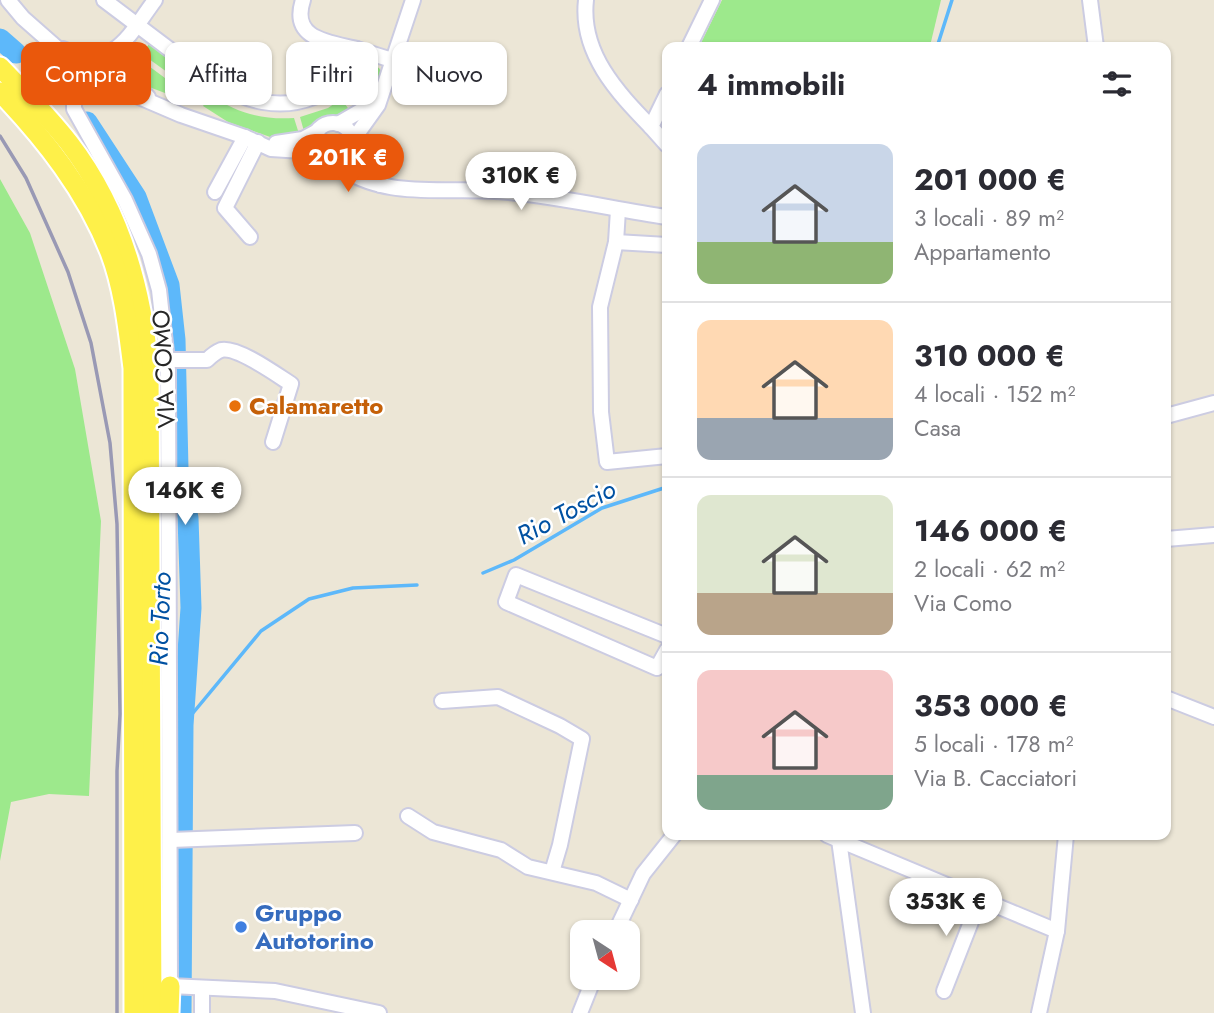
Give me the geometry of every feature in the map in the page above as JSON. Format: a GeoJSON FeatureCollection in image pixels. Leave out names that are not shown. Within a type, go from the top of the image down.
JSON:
{"type":"FeatureCollection","features":[{"type":"Feature","properties":{"kind":"main road"},"geometry":{"type":"LineString","coordinates":[[0,67],[38,105],[71,144],[98,187],[126,249],[145,324],[149,383],[152,1013]]}},
{"type":"Feature","properties":{"kind":"main road"},"geometry":{"type":"LineString","coordinates":[[0,92],[60,160],[83,198],[110,252],[125,304],[133,368],[134,1013]]}},
{"type":"Feature","properties":{"kind":"main road"},"geometry":{"type":"LineString","coordinates":[[169,1013],[185,987]]}},
{"type":"Feature","properties":{"kind":"street"},"geometry":{"type":"LineString","coordinates":[[8,0],[23,18],[52,42]]}},
{"type":"Feature","properties":{"kind":"street"},"geometry":{"type":"LineString","coordinates":[[104,0],[230,92],[256,101],[286,103]]}},
{"type":"Feature","properties":{"kind":"street"},"geometry":{"type":"LineString","coordinates":[[124,42],[155,0]]}},
{"type":"Feature","properties":{"kind":"street"},"geometry":{"type":"LineString","coordinates":[[303,0],[299,13],[305,31],[330,42]]}},
{"type":"Feature","properties":{"kind":"street"},"geometry":{"type":"LineString","coordinates":[[398,42],[412,0]]}},
{"type":"Feature","properties":{"kind":"street"},"geometry":{"type":"LineString","coordinates":[[586,0],[587,24],[599,64],[616,89],[662,139]]}},
{"type":"Feature","properties":{"kind":"street"},"geometry":{"type":"LineString","coordinates":[[691,42],[712,0]]}},
{"type":"Feature","properties":{"kind":"street"},"geometry":{"type":"LineString","coordinates":[[1090,0],[1095,42]]}},
{"type":"Feature","properties":{"kind":"street"},"geometry":{"type":"LineString","coordinates":[[334,163],[344,160],[378,105],[392,60],[378,56]]}},
{"type":"Feature","properties":{"kind":"street"},"geometry":{"type":"LineString","coordinates":[[338,124],[373,101],[384,86]]}},
{"type":"Feature","properties":{"kind":"street"},"geometry":{"type":"LineString","coordinates":[[151,100],[157,105]]}},
{"type":"Feature","properties":{"kind":"street"},"geometry":{"type":"LineString","coordinates":[[151,102],[271,149],[302,151],[334,163],[349,175],[394,189],[508,192],[662,216]]}},
{"type":"Feature","properties":{"kind":"street"},"geometry":{"type":"LineString","coordinates":[[651,127],[662,104]]}},
{"type":"Feature","properties":{"kind":"street","name":"VIA COMO"},"geometry":{"type":"LineString","coordinates":[[74,105],[125,200],[149,254],[173,360],[180,840],[185,987],[202,1013]]}},
{"type":"Feature","properties":{"kind":"street"},"geometry":{"type":"LineString","coordinates":[[251,139],[291,142],[318,131],[327,124],[338,124],[348,130],[364,170],[381,186]]}},
{"type":"Feature","properties":{"kind":"street"},"geometry":{"type":"LineString","coordinates":[[318,131],[313,147],[318,157]]}},
{"type":"Feature","properties":{"kind":"street"},"geometry":{"type":"LineString","coordinates":[[215,192],[251,139]]}},
{"type":"Feature","properties":{"kind":"street"},"geometry":{"type":"LineString","coordinates":[[250,237],[225,208],[251,139]]}},
{"type":"Feature","properties":{"kind":"street"},"geometry":{"type":"LineString","coordinates":[[618,210],[616,242],[600,307],[601,412],[607,462],[662,456]]}},
{"type":"Feature","properties":{"kind":"street"},"geometry":{"type":"LineString","coordinates":[[616,242],[662,246]]}},
{"type":"Feature","properties":{"kind":"street"},"geometry":{"type":"LineString","coordinates":[[173,360],[207,360],[219,350],[227,350],[248,358],[291,384],[273,442]]}},
{"type":"Feature","properties":{"kind":"street"},"geometry":{"type":"LineString","coordinates":[[1171,415],[1214,403]]}},
{"type":"Feature","properties":{"kind":"street"},"geometry":{"type":"LineString","coordinates":[[1171,539],[1214,535]]}},
{"type":"Feature","properties":{"kind":"street"},"geometry":{"type":"LineString","coordinates":[[662,634],[516,575],[506,602],[657,668],[662,659]]}},
{"type":"Feature","properties":{"kind":"street"},"geometry":{"type":"LineString","coordinates":[[442,701],[498,697],[582,739],[552,872]]}},
{"type":"Feature","properties":{"kind":"street"},"geometry":{"type":"LineString","coordinates":[[1171,700],[1210,717]]}},
{"type":"Feature","properties":{"kind":"street"},"geometry":{"type":"LineString","coordinates":[[408,816],[433,832],[501,850],[528,867],[596,883],[631,900]]}},
{"type":"Feature","properties":{"kind":"street"},"geometry":{"type":"LineString","coordinates":[[180,840],[355,833]]}},
{"type":"Feature","properties":{"kind":"street"},"geometry":{"type":"LineString","coordinates":[[621,920],[643,874],[670,840]]}},
{"type":"Feature","properties":{"kind":"street"},"geometry":{"type":"LineString","coordinates":[[834,840],[863,1013]]}},
{"type":"Feature","properties":{"kind":"street"},"geometry":{"type":"LineString","coordinates":[[840,840],[1057,931]]}},
{"type":"Feature","properties":{"kind":"street"},"geometry":{"type":"LineString","coordinates":[[1039,1013],[1057,931],[1066,840]]}},
{"type":"Feature","properties":{"kind":"street"},"geometry":{"type":"LineString","coordinates":[[944,991],[980,899]]}},
{"type":"Feature","properties":{"kind":"street"},"geometry":{"type":"LineString","coordinates":[[185,987],[275,991],[379,1013]]}},
{"type":"Feature","properties":{"kind":"street"},"geometry":{"type":"LineString","coordinates":[[580,1013],[589,990]]}},
{"type":"Feature","properties":{"kind":"green space"},"geometry":{"type":"Polygon","coordinates":[[[722,0],[941,0],[931,42],[701,42],[722,0]]]}},
{"type":"Feature","properties":{"kind":"green space"},"geometry":{"type":"Polygon","coordinates":[[[151,45],[165,56],[165,71],[151,60],[151,45]]]}},
{"type":"Feature","properties":{"kind":"green space"},"geometry":{"type":"Polygon","coordinates":[[[151,68],[165,78],[165,93],[151,88],[151,68]]]}},
{"type":"Feature","properties":{"kind":"green space"},"geometry":{"type":"Polygon","coordinates":[[[378,68],[385,78],[378,89],[378,68]]]}},
{"type":"Feature","properties":{"kind":"green space"},"geometry":{"type":"Polygon","coordinates":[[[228,105],[250,114],[294,118],[300,137],[273,138],[228,122],[203,106],[228,105]]]}},
{"type":"Feature","properties":{"kind":"green space"},"geometry":{"type":"Polygon","coordinates":[[[332,105],[346,105],[351,112],[328,117],[305,135],[300,117],[332,105]]]}},
{"type":"Feature","properties":{"kind":"green space"},"geometry":{"type":"Polygon","coordinates":[[[0,179],[30,233],[75,369],[101,521],[89,796],[49,794],[11,802],[0,861],[0,179]]]}},
{"type":"Feature","properties":{"kind":"waterway","name":"Rio Toscio"},"geometry":{"type":"LineString","coordinates":[[939,42],[952,0]]}},
{"type":"Feature","properties":{"kind":"waterway","name":"Rio Torto"},"geometry":{"type":"LineString","coordinates":[[0,39],[16,53]]}},
{"type":"Feature","properties":{"kind":"waterway","name":"Rio Torto"},"geometry":{"type":"LineString","coordinates":[[87,122],[136,197],[169,285],[175,340],[178,469],[188,518],[191,608],[183,725],[181,1013]]}},
{"type":"Feature","properties":{"kind":"waterway","name":"Rio Toscio"},"geometry":{"type":"LineString","coordinates":[[483,573],[514,560],[602,508],[662,489]]}},
{"type":"Feature","properties":{"kind":"waterway","name":"Rio Toscio"},"geometry":{"type":"LineString","coordinates":[[183,725],[261,631],[309,599],[353,588],[417,585]]}},
{"type":"Feature","properties":{"kind":"railway"},"geometry":{"type":"LineString","coordinates":[[0,136],[26,178],[68,272],[91,343],[110,443],[117,524],[120,714],[117,771],[117,1013]]}},
{"type":"Feature","properties":{"kind":"place","name":"Calamaretto"},"geometry":{"type":"Point","coordinates":[235,406]}},
{"type":"Feature","properties":{"kind":"place","name":"Gruppo Autotorino"},"geometry":{"type":"Point","coordinates":[241,927]}}]}
